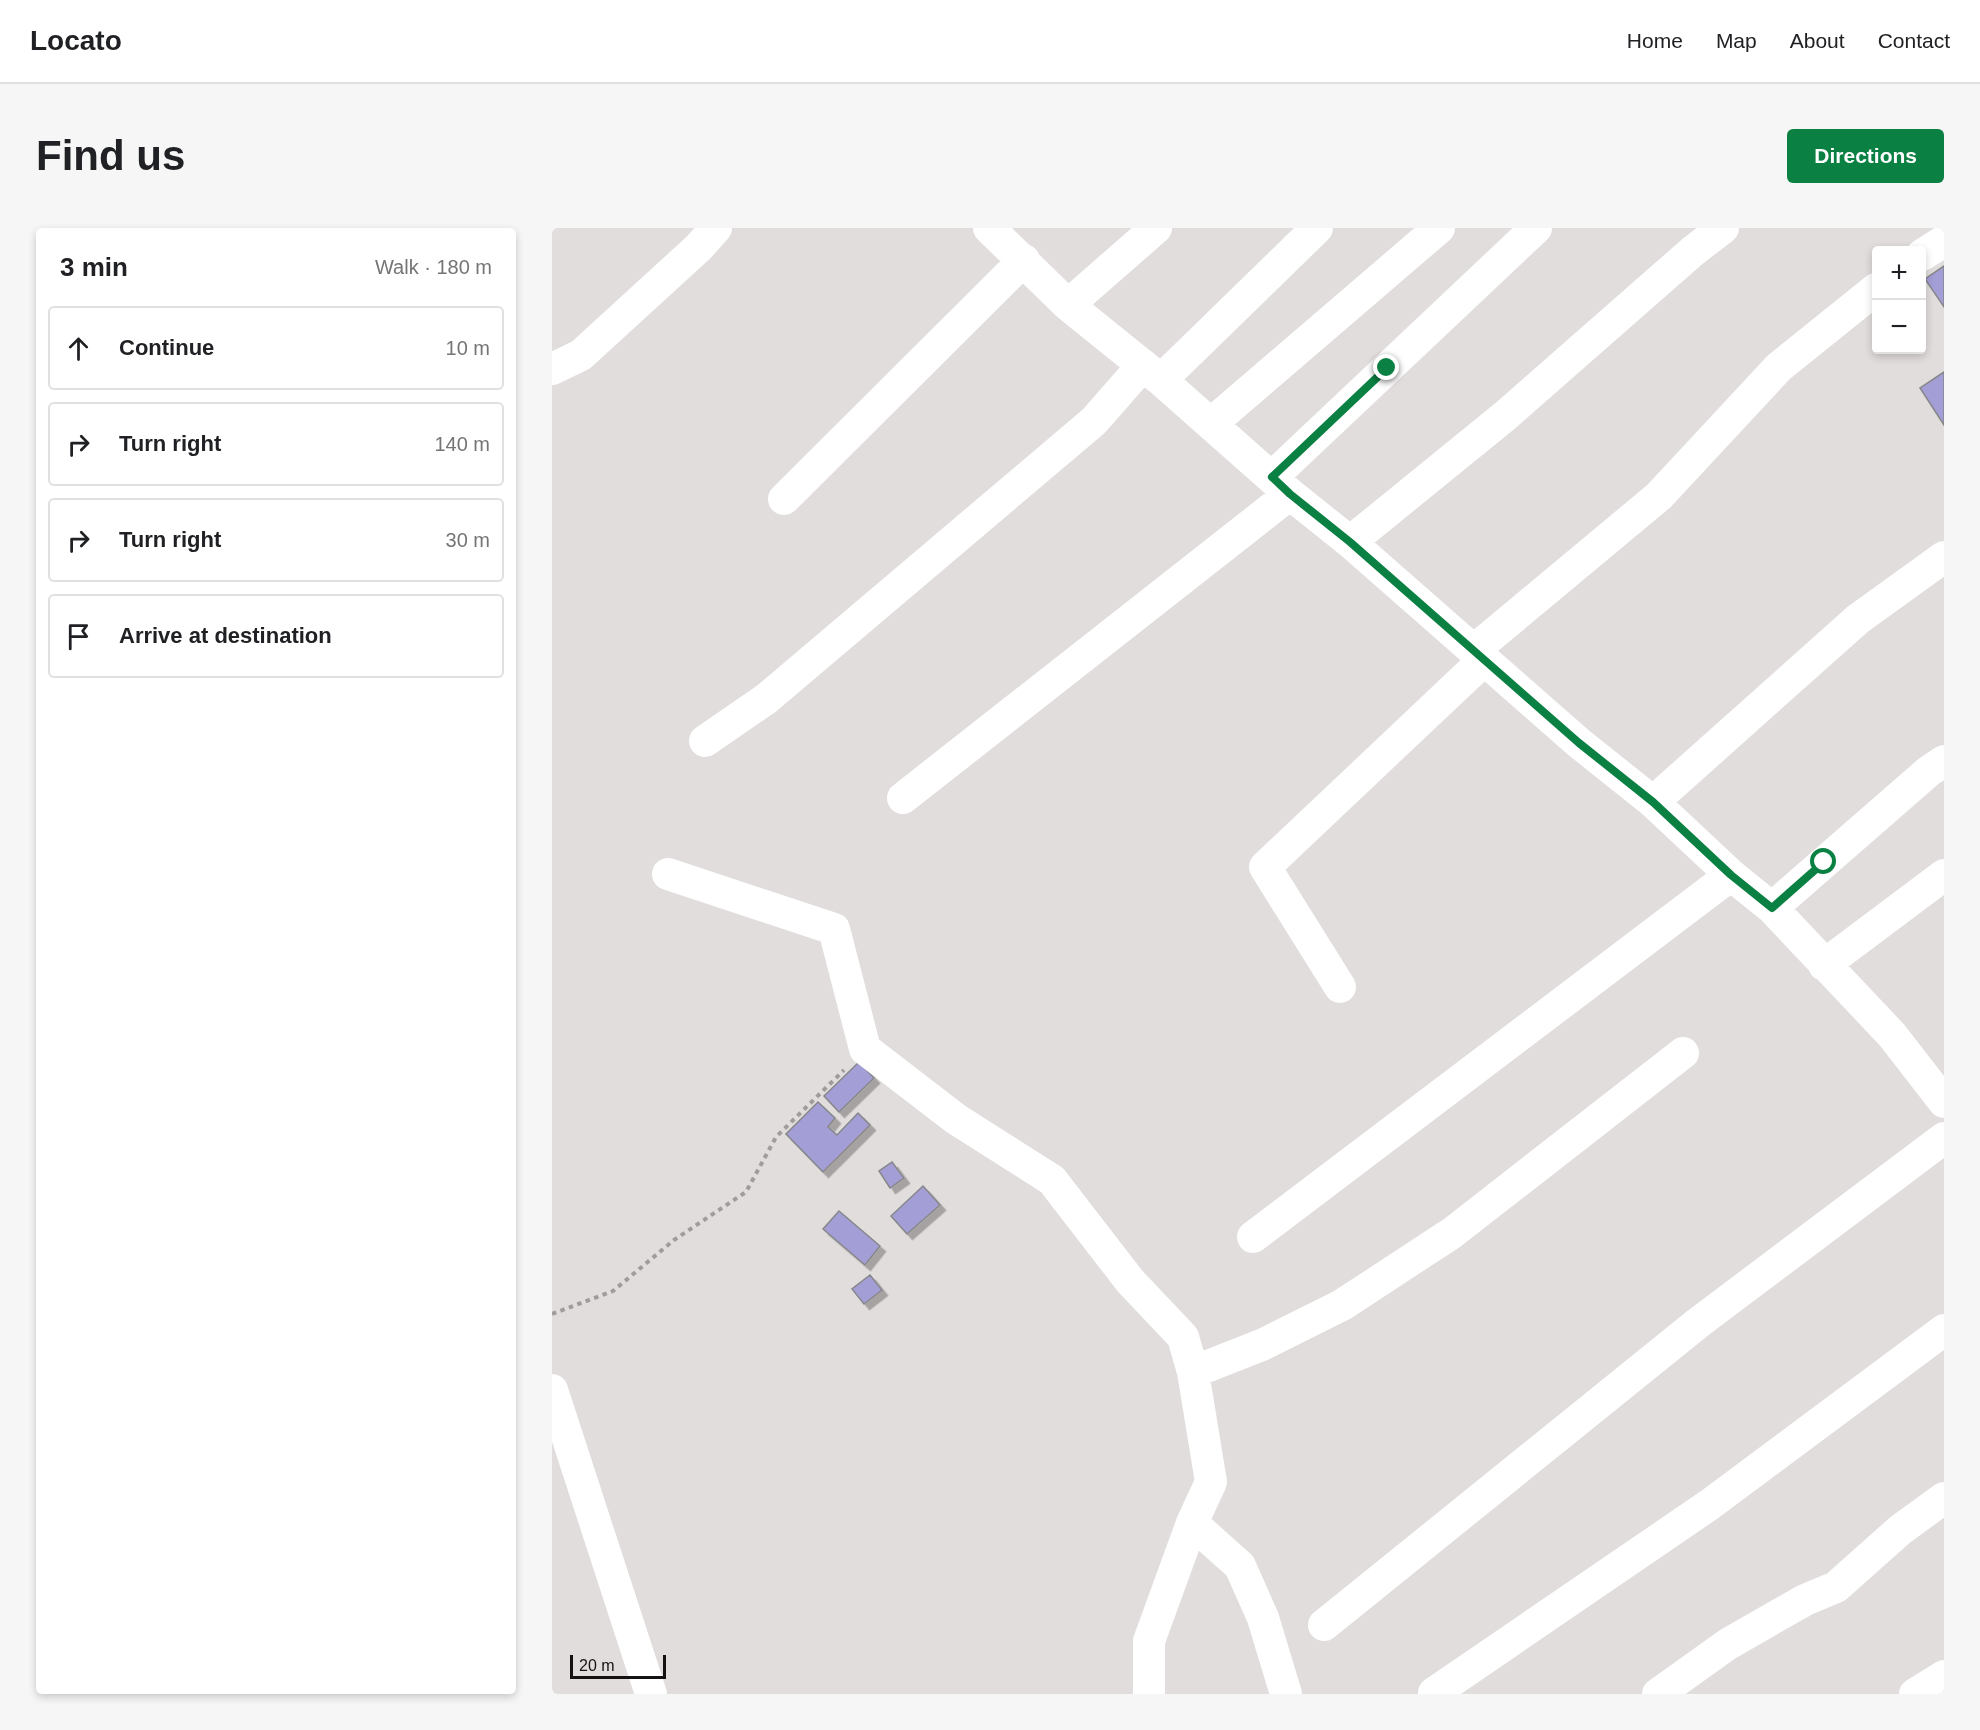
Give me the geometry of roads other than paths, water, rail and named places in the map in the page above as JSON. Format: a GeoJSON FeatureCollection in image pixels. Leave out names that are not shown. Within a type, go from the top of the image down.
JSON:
{"type":"FeatureCollection","features":[{"type":"Feature","properties":{"kind":"street"},"geometry":{"type":"LineString","coordinates":[[552,369],[581,355],[698,248],[716,228]]}},
{"type":"Feature","properties":{"kind":"street"},"geometry":{"type":"LineString","coordinates":[[989,228],[1068,305],[1212,423],[1281,486],[1350,542],[1579,743],[1653,802],[1731,875],[1772,908],[1939,1086]]}},
{"type":"Feature","properties":{"kind":"street"},"geometry":{"type":"LineString","coordinates":[[1068,305],[1156,228]]}},
{"type":"Feature","properties":{"kind":"street"},"geometry":{"type":"LineString","coordinates":[[705,741],[766,699],[1152,372],[1317,228]]}},
{"type":"Feature","properties":{"kind":"street"},"geometry":{"type":"LineString","coordinates":[[1212,423],[1439,228]]}},
{"type":"Feature","properties":{"kind":"street"},"geometry":{"type":"LineString","coordinates":[[903,798],[1281,486],[1536,228]]}},
{"type":"Feature","properties":{"kind":"street"},"geometry":{"type":"LineString","coordinates":[[1350,542],[1505,416],[1693,251],[1723,228]]}},
{"type":"Feature","properties":{"kind":"street"},"geometry":{"type":"LineString","coordinates":[[1926,252],[1944,241]]}},
{"type":"Feature","properties":{"kind":"street"},"geometry":{"type":"LineString","coordinates":[[784,499],[1024,260]]}},
{"type":"Feature","properties":{"kind":"street"},"geometry":{"type":"LineString","coordinates":[[1340,987],[1264,867],[1479,656],[1659,496],[1779,367],[1872,292]]}},
{"type":"Feature","properties":{"kind":"street"},"geometry":{"type":"LineString","coordinates":[[1653,802],[1858,619],[1944,557]]}},
{"type":"Feature","properties":{"kind":"street"},"geometry":{"type":"LineString","coordinates":[[1772,908],[1929,771],[1944,761]]}},
{"type":"Feature","properties":{"kind":"street"},"geometry":{"type":"LineString","coordinates":[[668,874],[834,929],[865,1049],[957,1119],[1052,1180],[1130,1281],[1183,1337],[1193,1372],[1211,1482],[1192,1523],[1149,1641],[1149,1694]]}},
{"type":"Feature","properties":{"kind":"street"},"geometry":{"type":"LineString","coordinates":[[1253,1237],[1731,875]]}},
{"type":"Feature","properties":{"kind":"street"},"geometry":{"type":"LineString","coordinates":[[1824,964],[1944,875]]}},
{"type":"Feature","properties":{"kind":"street"},"geometry":{"type":"LineString","coordinates":[[1193,1372],[1264,1344],[1342,1305],[1452,1233],[1683,1053]]}},
{"type":"Feature","properties":{"kind":"street"},"geometry":{"type":"LineString","coordinates":[[1324,1625],[1698,1323],[1944,1138]]}},
{"type":"Feature","properties":{"kind":"street"},"geometry":{"type":"LineString","coordinates":[[1434,1693],[1709,1504],[1944,1330]]}},
{"type":"Feature","properties":{"kind":"street"},"geometry":{"type":"LineString","coordinates":[[552,1390],[651,1694]]}},
{"type":"Feature","properties":{"kind":"street"},"geometry":{"type":"LineString","coordinates":[[1658,1694],[1728,1644],[1805,1600],[1836,1587],[1900,1530],[1944,1498]]}},
{"type":"Feature","properties":{"kind":"street"},"geometry":{"type":"LineString","coordinates":[[1192,1523],[1240,1566],[1263,1618],[1286,1694]]}},
{"type":"Feature","properties":{"kind":"street"},"geometry":{"type":"LineString","coordinates":[[1915,1694],[1944,1676]]}}]}
